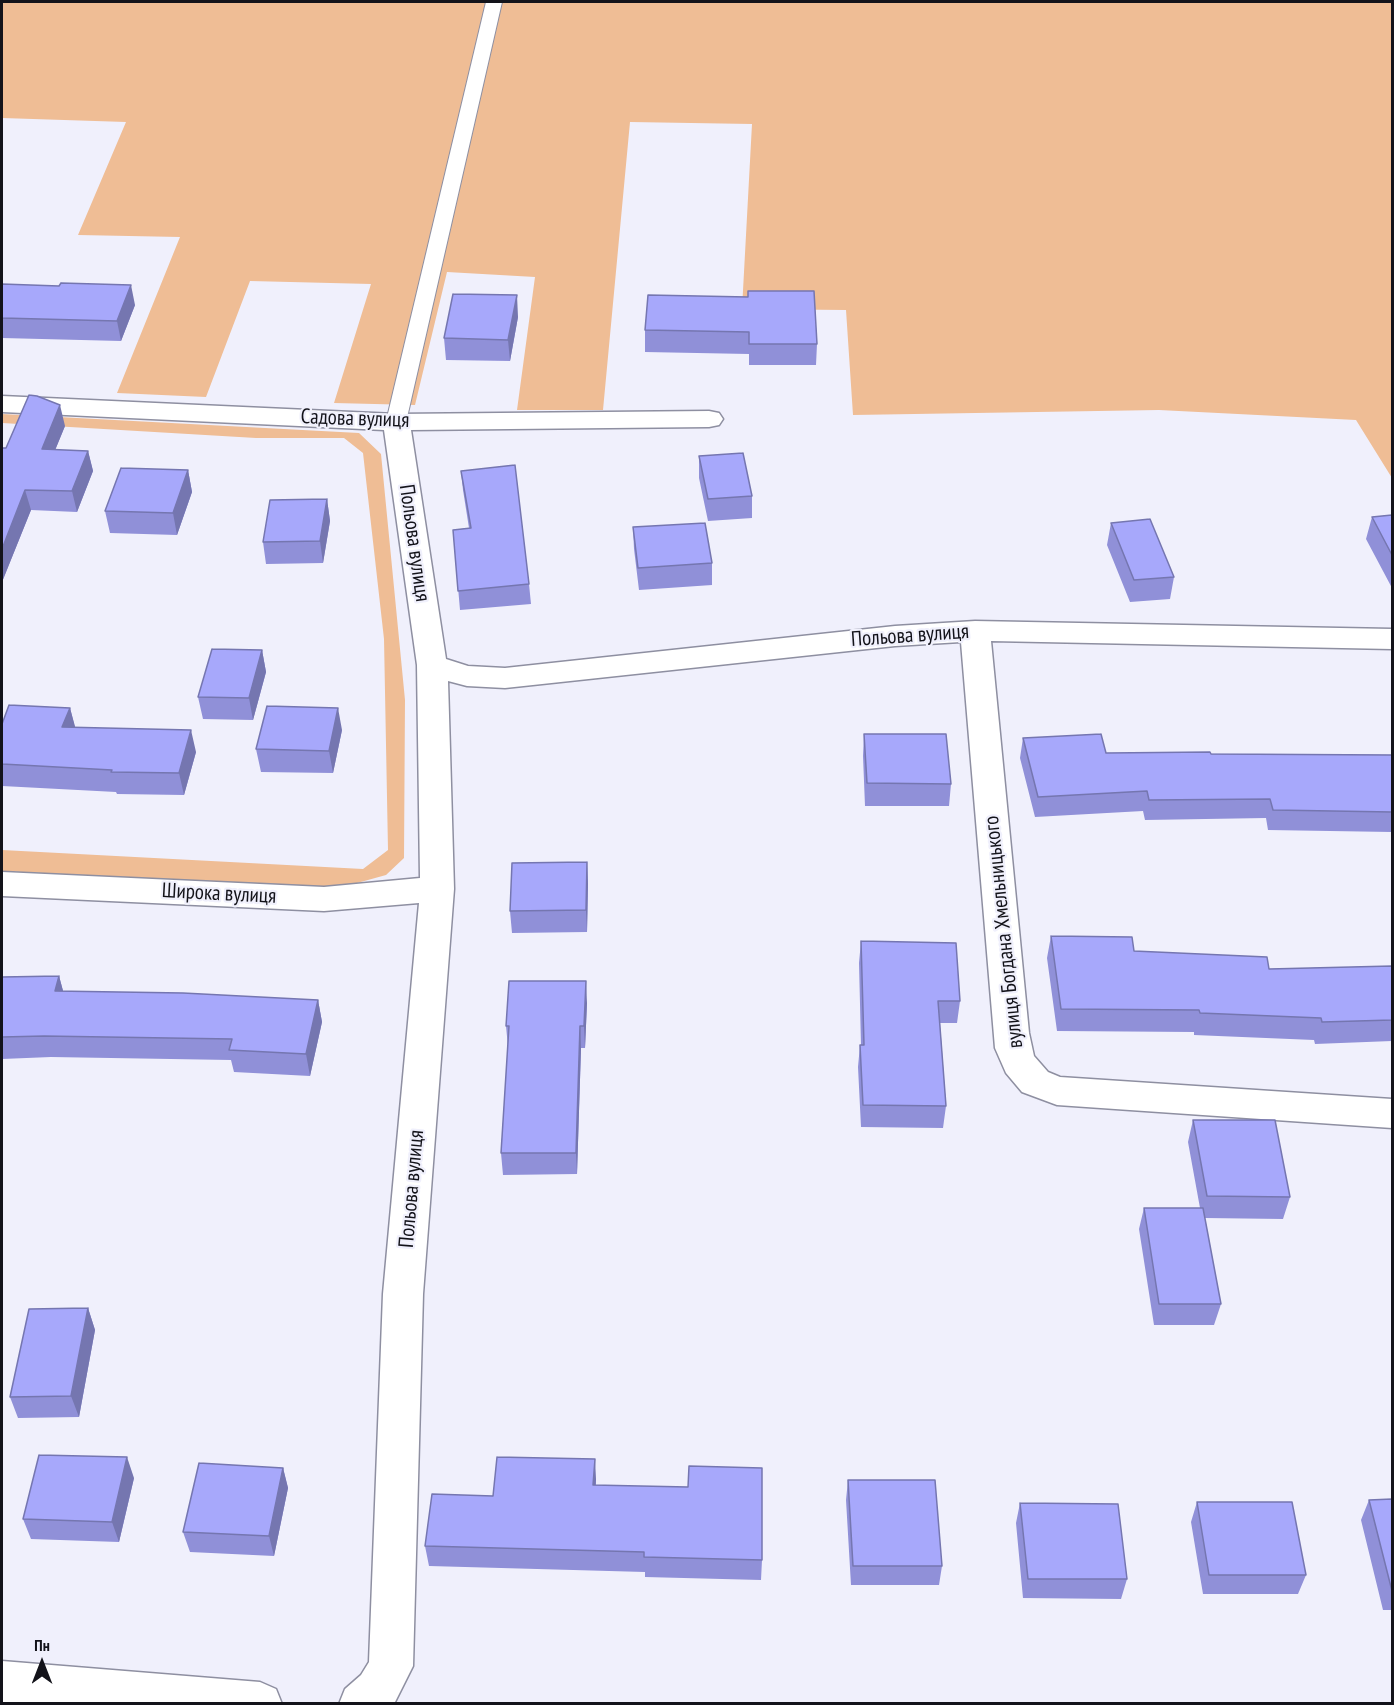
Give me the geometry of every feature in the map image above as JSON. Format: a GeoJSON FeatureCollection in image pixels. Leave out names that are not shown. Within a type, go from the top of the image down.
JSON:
{"type":"FeatureCollection","features":[{"type":"Feature","properties":{"kind":"street","name":"Садова вулиця"},"geometry":{"type":"LineString","coordinates":[[2,404],[396,422],[709,419]]}},
{"type":"Feature","properties":{"kind":"street","name":"Польова вулиця"},"geometry":{"type":"LineString","coordinates":[[361,1704],[377,1690],[391,1666],[403,1294],[437,890],[432,665],[396,422]]}},
{"type":"Feature","properties":{"kind":"street","name":"Польова вулиця"},"geometry":{"type":"LineString","coordinates":[[432,665],[467,676],[505,678],[895,636],[975,631],[1392,639]]}},
{"type":"Feature","properties":{"kind":"street","name":"вулиця Богдана Хмельницького"},"geometry":{"type":"LineString","coordinates":[[975,631],[1011,1033],[1013,1048],[1024,1069],[1035,1082],[1057,1091],[1392,1114]]}},
{"type":"Feature","properties":{"kind":"street","name":"Широка вулиця"},"geometry":{"type":"LineString","coordinates":[[2,884],[324,899],[437,890]]}},
{"type":"Feature","properties":{"kind":"street"},"geometry":{"type":"LineString","coordinates":[[2,1682],[260,1704]]}},
{"type":"Feature","properties":{"kind":"lane"},"geometry":{"type":"LineString","coordinates":[[396,422],[494,2]]}},
{"type":"Feature","properties":{"kind":"shaded area"},"geometry":{"type":"Polygon","coordinates":[[[2,2],[1392,2],[1392,478],[1356,420],[1159,410],[853,415],[846,310],[742,309],[752,124],[630,122],[603,410],[517,410],[535,277],[447,272],[415,405],[334,403],[371,284],[250,281],[206,397],[117,393],[180,237],[78,235],[126,122],[2,118],[2,2]]]}},
{"type":"Feature","properties":{"kind":"shaded area"},"geometry":{"type":"Polygon","coordinates":[[[2,414],[359,433],[381,454],[405,700],[404,858],[386,875],[339,888],[2,871],[2,850],[363,869],[388,850],[384,639],[363,453],[344,438],[256,438],[2,423],[2,414]]]}},
{"type":"Feature","properties":{"kind":"building"},"geometry":{"type":"Polygon","coordinates":[[[61,283],[131,285],[117,321],[2,318],[2,284],[59,286],[61,283]]]}},
{"type":"Feature","properties":{"kind":"building"},"geometry":{"type":"Polygon","coordinates":[[[748,291],[814,291],[817,344],[749,344],[749,332],[645,330],[648,295],[748,297],[748,291]]]}},
{"type":"Feature","properties":{"kind":"building"},"geometry":{"type":"Polygon","coordinates":[[[453,294],[517,295],[508,340],[444,338],[453,294]]]}},
{"type":"Feature","properties":{"kind":"building"},"geometry":{"type":"Polygon","coordinates":[[[29,395],[60,405],[42,449],[88,451],[72,491],[25,490],[2,549],[2,448],[6,448],[29,395]]]}},
{"type":"Feature","properties":{"kind":"building"},"geometry":{"type":"Polygon","coordinates":[[[743,453],[752,496],[708,499],[699,456],[743,453]]]}},
{"type":"Feature","properties":{"kind":"building"},"geometry":{"type":"Polygon","coordinates":[[[515,465],[529,584],[458,591],[453,530],[471,528],[461,471],[515,465]]]}},
{"type":"Feature","properties":{"kind":"building"},"geometry":{"type":"Polygon","coordinates":[[[121,468],[188,470],[173,513],[105,511],[121,468]]]}},
{"type":"Feature","properties":{"kind":"building"},"geometry":{"type":"Polygon","coordinates":[[[327,499],[320,541],[263,542],[270,500],[327,499]]]}},
{"type":"Feature","properties":{"kind":"building"},"geometry":{"type":"Polygon","coordinates":[[[1392,515],[1392,555],[1372,517],[1392,515]]]}},
{"type":"Feature","properties":{"kind":"building"},"geometry":{"type":"Polygon","coordinates":[[[1150,519],[1174,577],[1134,580],[1111,523],[1150,519]]]}},
{"type":"Feature","properties":{"kind":"building"},"geometry":{"type":"Polygon","coordinates":[[[705,523],[712,563],[638,568],[633,527],[705,523]]]}},
{"type":"Feature","properties":{"kind":"building"},"geometry":{"type":"Polygon","coordinates":[[[212,649],[262,650],[249,698],[198,697],[212,649]]]}},
{"type":"Feature","properties":{"kind":"building"},"geometry":{"type":"Polygon","coordinates":[[[9,705],[70,708],[62,727],[191,730],[179,773],[111,772],[112,770],[2,764],[2,724],[9,705]]]}},
{"type":"Feature","properties":{"kind":"building"},"geometry":{"type":"Polygon","coordinates":[[[267,706],[338,708],[329,751],[256,749],[267,706]]]}},
{"type":"Feature","properties":{"kind":"building"},"geometry":{"type":"Polygon","coordinates":[[[864,734],[946,734],[951,784],[867,783],[864,734]]]}},
{"type":"Feature","properties":{"kind":"building"},"geometry":{"type":"Polygon","coordinates":[[[1101,734],[1106,753],[1392,755],[1392,812],[1273,810],[1270,799],[1149,800],[1147,791],[1038,797],[1023,738],[1101,734]]]}},
{"type":"Feature","properties":{"kind":"building"},"geometry":{"type":"Polygon","coordinates":[[[587,862],[586,910],[510,911],[512,863],[587,862]]]}},
{"type":"Feature","properties":{"kind":"building"},"geometry":{"type":"Polygon","coordinates":[[[1051,936],[1132,937],[1134,951],[1267,957],[1269,969],[1392,966],[1392,1020],[1322,1022],[1321,1018],[1200,1013],[1199,1010],[1061,1009],[1051,936]]]}},
{"type":"Feature","properties":{"kind":"building"},"geometry":{"type":"Polygon","coordinates":[[[861,941],[956,943],[960,1001],[938,1001],[946,1106],[863,1105],[860,1045],[864,1045],[861,941]]]}},
{"type":"Feature","properties":{"kind":"building"},"geometry":{"type":"Polygon","coordinates":[[[59,976],[55,991],[183,993],[318,1000],[306,1054],[229,1050],[232,1039],[2,1037],[2,977],[59,976]]]}},
{"type":"Feature","properties":{"kind":"building"},"geometry":{"type":"Polygon","coordinates":[[[509,981],[586,981],[584,1026],[580,1026],[576,1153],[501,1153],[509,1026],[506,1026],[509,981]]]}},
{"type":"Feature","properties":{"kind":"building"},"geometry":{"type":"Polygon","coordinates":[[[1193,1120],[1275,1120],[1290,1197],[1207,1196],[1193,1120]]]}},
{"type":"Feature","properties":{"kind":"building"},"geometry":{"type":"Polygon","coordinates":[[[1144,1208],[1203,1208],[1221,1304],[1159,1304],[1144,1208]]]}},
{"type":"Feature","properties":{"kind":"building"},"geometry":{"type":"Polygon","coordinates":[[[88,1308],[71,1396],[10,1397],[29,1309],[88,1308]]]}},
{"type":"Feature","properties":{"kind":"building"},"geometry":{"type":"Polygon","coordinates":[[[39,1455],[127,1457],[112,1522],[23,1519],[39,1455]]]}},
{"type":"Feature","properties":{"kind":"building"},"geometry":{"type":"Polygon","coordinates":[[[497,1457],[595,1459],[593,1485],[688,1487],[689,1466],[762,1468],[762,1560],[644,1557],[644,1552],[425,1546],[432,1494],[493,1496],[497,1457]]]}},
{"type":"Feature","properties":{"kind":"building"},"geometry":{"type":"Polygon","coordinates":[[[199,1463],[283,1468],[269,1536],[183,1532],[199,1463]]]}},
{"type":"Feature","properties":{"kind":"building"},"geometry":{"type":"Polygon","coordinates":[[[848,1480],[935,1480],[942,1566],[853,1566],[848,1480]]]}},
{"type":"Feature","properties":{"kind":"building"},"geometry":{"type":"Polygon","coordinates":[[[1392,1499],[1392,1591],[1369,1500],[1392,1499]]]}},
{"type":"Feature","properties":{"kind":"building"},"geometry":{"type":"Polygon","coordinates":[[[1197,1502],[1292,1502],[1306,1575],[1209,1575],[1197,1502]]]}},
{"type":"Feature","properties":{"kind":"building"},"geometry":{"type":"Polygon","coordinates":[[[1020,1503],[1118,1504],[1127,1579],[1028,1579],[1020,1503]]]}}]}
